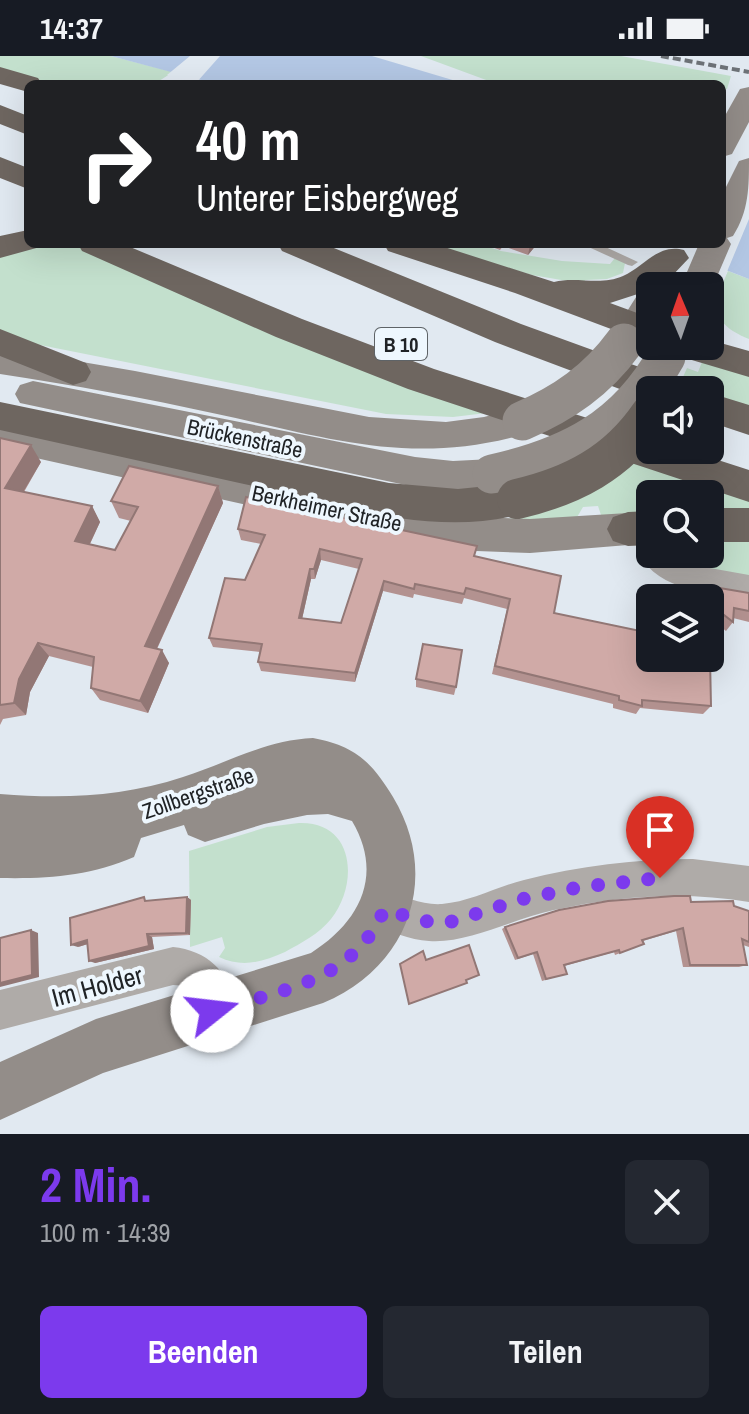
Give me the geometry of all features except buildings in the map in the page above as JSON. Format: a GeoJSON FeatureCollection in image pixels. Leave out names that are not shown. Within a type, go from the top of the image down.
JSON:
{"type":"FeatureCollection","features":[{"type":"Feature","properties":{"kind":"highway"},"geometry":{"type":"LineString","coordinates":[[0,75],[24,83]]}},
{"type":"Feature","properties":{"kind":"highway"},"geometry":{"type":"LineString","coordinates":[[0,114],[24,124]]}},
{"type":"Feature","properties":{"kind":"highway"},"geometry":{"type":"LineString","coordinates":[[0,166],[24,178]]}},
{"type":"Feature","properties":{"kind":"highway"},"geometry":{"type":"LineString","coordinates":[[0,247],[24,241]]}},
{"type":"Feature","properties":{"kind":"highway"},"geometry":{"type":"LineString","coordinates":[[103,248],[289,328],[421,379],[749,486]]}},
{"type":"Feature","properties":{"kind":"highway","name":"B 10"},"geometry":{"type":"LineString","coordinates":[[168,248],[289,302],[360,329],[517,384],[636,420]]}},
{"type":"Feature","properties":{"kind":"highway","name":"B 10"},"geometry":{"type":"LineString","coordinates":[[304,248],[508,333],[636,323]]}},
{"type":"Feature","properties":{"kind":"highway"},"geometry":{"type":"LineString","coordinates":[[412,248],[636,315]]}},
{"type":"Feature","properties":{"kind":"highway"},"geometry":{"type":"LineString","coordinates":[[724,340],[749,355]]}},
{"type":"Feature","properties":{"kind":"highway"},"geometry":{"type":"LineString","coordinates":[[0,342],[73,372]]}},
{"type":"Feature","properties":{"kind":"highway"},"geometry":{"type":"LineString","coordinates":[[724,352],[749,364]]}},
{"type":"Feature","properties":{"kind":"highway"},"geometry":{"type":"LineString","coordinates":[[724,412],[749,420]]}},
{"type":"Feature","properties":{"kind":"highway"},"geometry":{"type":"LineString","coordinates":[[0,416],[389,499],[440,506],[505,487],[555,490],[600,468],[626,447],[636,425]]}},
{"type":"Feature","properties":{"kind":"highway"},"geometry":{"type":"LineString","coordinates":[[724,449],[749,457]]}},
{"type":"Feature","properties":{"kind":"highway"},"geometry":{"type":"LineString","coordinates":[[724,525],[749,525]]}},
{"type":"Feature","properties":{"kind":"main road"},"geometry":{"type":"LineString","coordinates":[[726,140],[749,95]]}},
{"type":"Feature","properties":{"kind":"main road"},"geometry":{"type":"LineString","coordinates":[[726,220],[749,167]]}},
{"type":"Feature","properties":{"kind":"main road"},"geometry":{"type":"LineString","coordinates":[[703,272],[713,248]]}},
{"type":"Feature","properties":{"kind":"main road","name":"Brückenstraße"},"geometry":{"type":"LineString","coordinates":[[0,361],[73,372],[382,433],[454,437],[493,431],[552,408],[591,382],[636,340]]}},
{"type":"Feature","properties":{"kind":"main road","name":"Brückenstraße"},"geometry":{"type":"LineString","coordinates":[[0,389],[415,472],[505,487]]}},
{"type":"Feature","properties":{"kind":"main road","name":"Berkheimer Straße"},"geometry":{"type":"LineString","coordinates":[[0,436],[450,533],[636,540]]}},
{"type":"Feature","properties":{"kind":"main road","name":"Zollbergstraße"},"geometry":{"type":"LineString","coordinates":[[0,818],[70,823],[119,818],[186,801],[274,766],[308,761],[323,763],[353,779],[384,831],[391,862],[390,892],[369,941],[332,970],[302,984],[69,1057],[0,1091]]}},
{"type":"Feature","properties":{"kind":"main road","name":"Zollbergstraße"},"geometry":{"type":"LineString","coordinates":[[0,853],[56,854],[313,790],[338,789],[374,811]]}},
{"type":"Feature","properties":{"kind":"street","name":"Berkheimer Straße"},"geometry":{"type":"LineString","coordinates":[[677,568],[686,576],[749,588]]}},
{"type":"Feature","properties":{"kind":"street"},"geometry":{"type":"LineString","coordinates":[[384,910],[433,923],[470,917],[523,899],[600,883],[687,877],[749,884]]}},
{"type":"Feature","properties":{"kind":"street","name":"Im Holder"},"geometry":{"type":"LineString","coordinates":[[0,1010],[173,966],[201,973],[208,984],[212,1011]]}},
{"type":"Feature","properties":{"kind":"lane"},"geometry":{"type":"LineString","coordinates":[[592,248],[636,298]]}},
{"type":"Feature","properties":{"kind":"green space"},"geometry":{"type":"Polygon","coordinates":[[[0,56],[111,56],[173,72],[161,80],[32,80],[0,69],[0,56]]]}},
{"type":"Feature","properties":{"kind":"green space"},"geometry":{"type":"Polygon","coordinates":[[[421,56],[621,56],[731,76],[727,89],[726,80],[486,80],[421,56]]]}},
{"type":"Feature","properties":{"kind":"green space"},"geometry":{"type":"Polygon","coordinates":[[[24,247],[90,249],[495,412],[453,417],[386,414],[0,337],[0,253],[24,247]]]}},
{"type":"Feature","properties":{"kind":"green space"},"geometry":{"type":"Polygon","coordinates":[[[441,248],[492,248],[562,261],[610,264],[615,258],[625,263],[623,273],[607,279],[585,280],[585,284],[532,275],[441,248]]]}},
{"type":"Feature","properties":{"kind":"green space"},"geometry":{"type":"Polygon","coordinates":[[[728,271],[749,279],[749,339],[724,322],[724,281],[728,271]]]}},
{"type":"Feature","properties":{"kind":"green space"},"geometry":{"type":"Polygon","coordinates":[[[703,360],[714,360],[749,371],[749,410],[724,402],[724,376],[683,376],[687,368],[698,372],[703,360]]]}},
{"type":"Feature","properties":{"kind":"green space"},"geometry":{"type":"Polygon","coordinates":[[[633,457],[636,464],[654,464],[703,480],[636,480],[636,518],[602,518],[598,506],[583,507],[573,524],[480,522],[523,517],[633,457]]]}},
{"type":"Feature","properties":{"kind":"green space"},"geometry":{"type":"Polygon","coordinates":[[[724,487],[749,495],[749,517],[724,516],[724,487]]]}},
{"type":"Feature","properties":{"kind":"green space"},"geometry":{"type":"Polygon","coordinates":[[[724,533],[749,534],[749,579],[699,568],[724,568],[724,533]]]}},
{"type":"Feature","properties":{"kind":"green space"},"geometry":{"type":"Polygon","coordinates":[[[299,823],[318,825],[332,832],[341,843],[346,857],[346,889],[331,919],[303,942],[261,961],[244,963],[219,957],[225,948],[222,937],[190,947],[189,851],[267,827],[299,823]]]}},
{"type":"Feature","properties":{"kind":"water"},"geometry":{"type":"Polygon","coordinates":[[[111,56],[372,56],[453,80],[201,80],[111,56]]]}},
{"type":"Feature","properties":{"kind":"water"},"geometry":{"type":"Polygon","coordinates":[[[749,175],[749,279],[669,248],[726,248],[726,234],[749,175]]]}},
{"type":"Feature","properties":{"kind":"pier"},"geometry":{"type":"Polygon","coordinates":[[[190,56],[220,56],[199,80],[167,75],[190,56]]]}},
{"type":"Feature","properties":{"kind":"pier"},"geometry":{"type":"Polygon","coordinates":[[[726,163],[749,171],[749,219],[726,274],[664,248],[726,248],[726,163]]]}},
{"type":"Feature","properties":{"kind":"railway"},"geometry":{"type":"LineString","coordinates":[[661,56],[749,72]]}},
{"type":"Feature","properties":{"kind":"route"},"geometry":{"type":"LineString","coordinates":[[212,1011],[302,984],[342,965],[369,941],[384,910],[433,923],[450,922],[523,899],[616,881],[660,878]]}}]}
